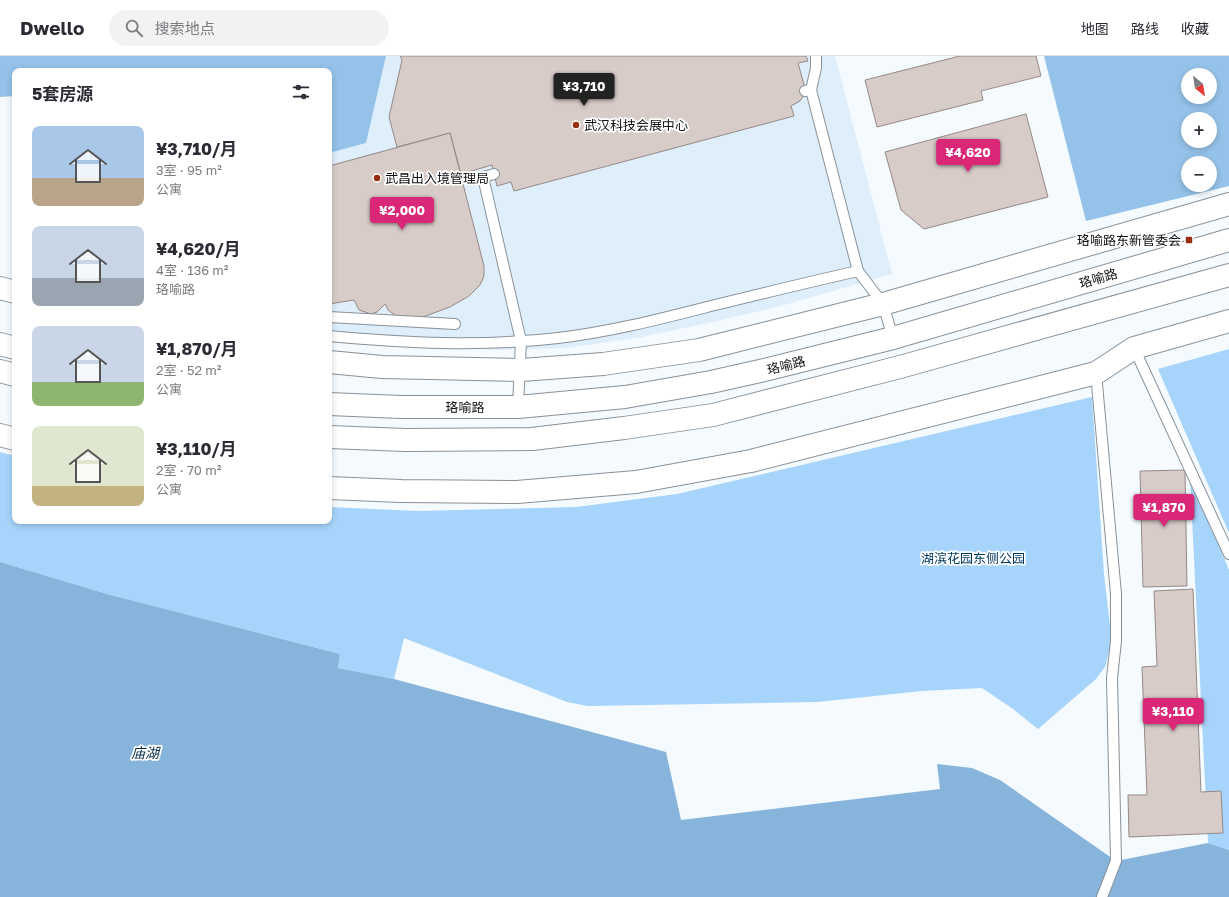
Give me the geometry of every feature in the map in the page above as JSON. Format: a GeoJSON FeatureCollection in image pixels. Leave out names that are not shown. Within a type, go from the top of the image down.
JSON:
{"type":"FeatureCollection","features":[{"type":"Feature","properties":{"kind":"main road"},"geometry":{"type":"LineString","coordinates":[[332,362],[382,367],[521,370],[610,363],[699,350],[883,304],[1229,204]]}},
{"type":"Feature","properties":{"kind":"main road","name":"珞喻路"},"geometry":{"type":"LineString","coordinates":[[332,404],[401,407],[518,407],[625,397],[711,382],[892,338],[1229,240]]}},
{"type":"Feature","properties":{"kind":"main road"},"geometry":{"type":"LineString","coordinates":[[332,437],[406,440],[532,438],[624,428],[713,415],[892,369],[1229,275]]}},
{"type":"Feature","properties":{"kind":"main road"},"geometry":{"type":"LineString","coordinates":[[0,288],[12,291]]}},
{"type":"Feature","properties":{"kind":"main road"},"geometry":{"type":"LineString","coordinates":[[332,488],[401,492],[517,492],[636,482],[751,461],[1096,373],[1134,348],[1229,321]]}},
{"type":"Feature","properties":{"kind":"main road"},"geometry":{"type":"LineString","coordinates":[[0,344],[12,347]]}},
{"type":"Feature","properties":{"kind":"main road"},"geometry":{"type":"LineString","coordinates":[[0,371],[12,374]]}},
{"type":"Feature","properties":{"kind":"main road"},"geometry":{"type":"LineString","coordinates":[[0,435],[12,438]]}},
{"type":"Feature","properties":{"kind":"lane"},"geometry":{"type":"LineString","coordinates":[[816,56],[816,68],[808,90],[858,270],[883,304],[892,338]]}},
{"type":"Feature","properties":{"kind":"lane"},"geometry":{"type":"LineString","coordinates":[[494,174],[482,173],[521,341],[521,370],[518,407]]}},
{"type":"Feature","properties":{"kind":"lane"},"geometry":{"type":"LineString","coordinates":[[332,336],[388,342],[439,343],[521,341],[557,338],[639,325],[858,270]]}},
{"type":"Feature","properties":{"kind":"lane"},"geometry":{"type":"LineString","coordinates":[[332,317],[455,324]]}},
{"type":"Feature","properties":{"kind":"lane"},"geometry":{"type":"LineString","coordinates":[[1134,348],[1229,554]]}},
{"type":"Feature","properties":{"kind":"lane"},"geometry":{"type":"LineString","coordinates":[[1096,373],[1116,594],[1116,641],[1112,678],[1116,861],[1102,897]]}},
{"type":"Feature","properties":{"kind":"shaded area"},"geometry":{"type":"Polygon","coordinates":[[[0,56],[386,56],[366,143],[332,152],[332,68],[12,68],[12,96],[0,97],[0,56]]]}},
{"type":"Feature","properties":{"kind":"shaded area"},"geometry":{"type":"Polygon","coordinates":[[[386,56],[835,56],[892,274],[781,306],[708,323],[637,338],[567,348],[496,350],[332,341],[332,152],[366,143],[386,56]]]}},
{"type":"Feature","properties":{"kind":"shaded area"},"geometry":{"type":"Polygon","coordinates":[[[1044,56],[1229,56],[1229,186],[1217,189],[1217,156],[1181,156],[1181,192],[1204,192],[1086,221],[1044,56]]]}},
{"type":"Feature","properties":{"kind":"green space"},"geometry":{"type":"Polygon","coordinates":[[[1229,349],[1229,533],[1158,369],[1229,349]]]}},
{"type":"Feature","properties":{"kind":"green space","name":"湖滨花园东侧公园"},"geometry":{"type":"Polygon","coordinates":[[[1092,397],[1104,574],[1111,634],[1110,648],[1105,667],[1096,679],[1038,729],[1013,709],[982,688],[922,691],[817,702],[588,706],[567,702],[404,638],[394,679],[338,668],[340,654],[107,594],[0,562],[0,452],[12,455],[12,524],[332,524],[332,507],[418,511],[576,507],[677,494],[1092,397]]]}},
{"type":"Feature","properties":{"kind":"green space"},"geometry":{"type":"Polygon","coordinates":[[[1190,477],[1229,570],[1229,850],[1208,843],[1190,477]]]}},
{"type":"Feature","properties":{"kind":"water","name":"庙湖"},"geometry":{"type":"Polygon","coordinates":[[[0,562],[107,594],[340,654],[338,668],[394,679],[666,752],[681,820],[940,789],[937,764],[972,768],[1000,780],[1116,861],[1208,843],[1229,850],[1229,897],[0,897],[0,562]]]}},
{"type":"Feature","properties":{"kind":"building","name":"武汉科技会展中心"},"geometry":{"type":"Polygon","coordinates":[[[400,56],[806,56],[808,61],[798,63],[805,88],[804,95],[800,101],[791,106],[794,116],[514,191],[511,182],[497,186],[492,165],[461,174],[450,133],[397,147],[389,117],[402,60],[400,56]]]}},
{"type":"Feature","properties":{"kind":"building"},"geometry":{"type":"Polygon","coordinates":[[[960,56],[1036,56],[1041,76],[981,91],[983,100],[877,127],[865,80],[960,56]]]}},
{"type":"Feature","properties":{"kind":"building"},"geometry":{"type":"Polygon","coordinates":[[[1026,114],[1048,197],[924,229],[901,210],[885,152],[1026,114]]]}},
{"type":"Feature","properties":{"kind":"building"},"geometry":{"type":"Polygon","coordinates":[[[450,133],[484,266],[484,276],[480,285],[469,296],[450,307],[420,318],[396,316],[388,310],[385,304],[377,312],[371,314],[359,310],[354,300],[332,304],[332,165],[450,133]]]}},
{"type":"Feature","properties":{"kind":"building"},"geometry":{"type":"Polygon","coordinates":[[[1185,470],[1187,586],[1143,587],[1140,471],[1185,470]]]}},
{"type":"Feature","properties":{"kind":"building"},"geometry":{"type":"Polygon","coordinates":[[[1193,589],[1201,792],[1221,791],[1223,833],[1129,837],[1128,795],[1147,795],[1142,667],[1157,666],[1154,591],[1193,589]]]}},
{"type":"Feature","properties":{"kind":"place","name":"武汉科技会展中心"},"geometry":{"type":"Point","coordinates":[576,125]}},
{"type":"Feature","properties":{"kind":"place","name":"武昌出入境管理局"},"geometry":{"type":"Point","coordinates":[377,178]}},
{"type":"Feature","properties":{"kind":"place","name":"珞喻路东新管委会"},"geometry":{"type":"Point","coordinates":[1189,240]}}]}
